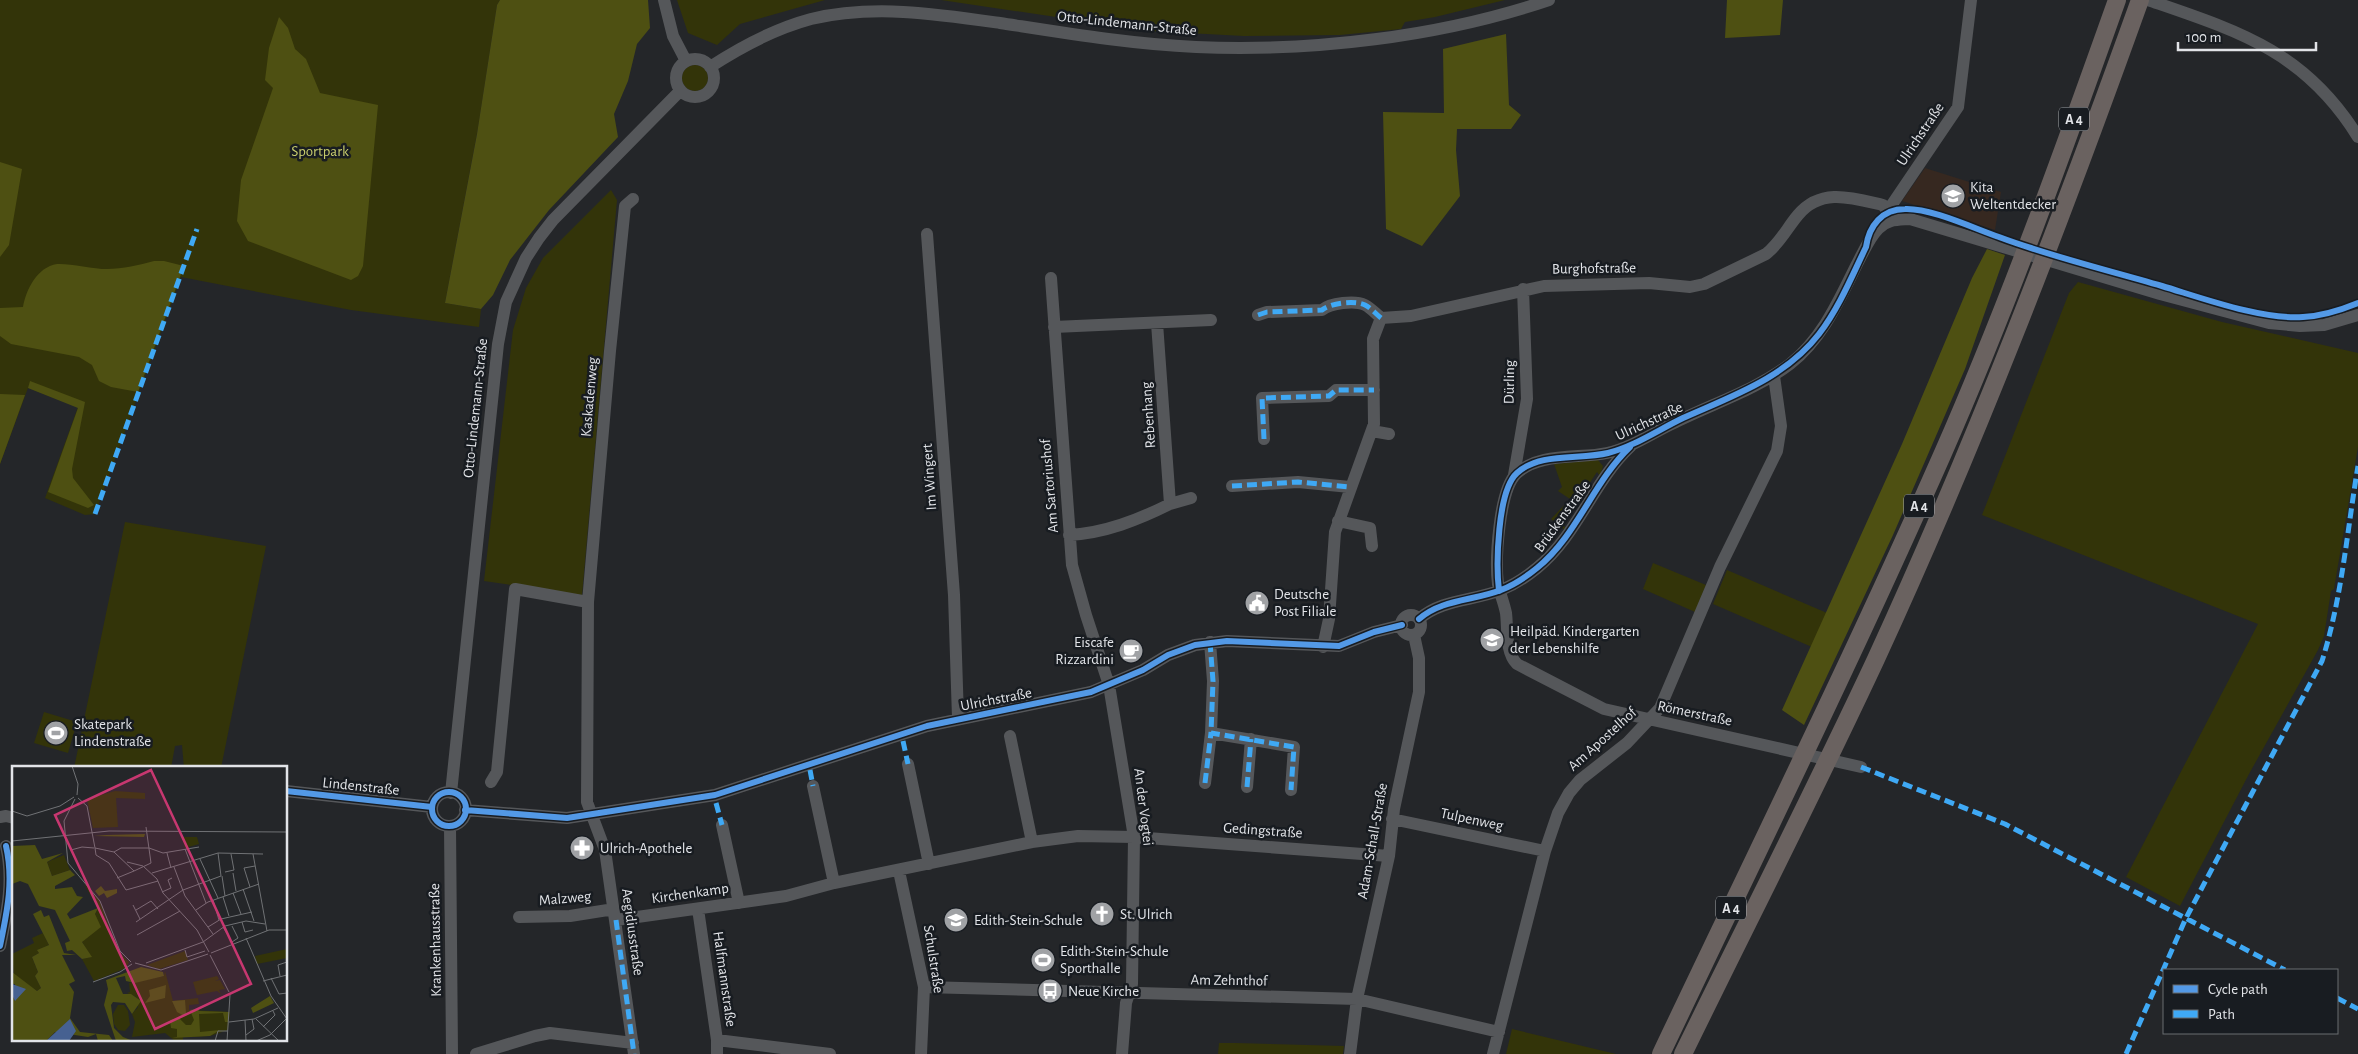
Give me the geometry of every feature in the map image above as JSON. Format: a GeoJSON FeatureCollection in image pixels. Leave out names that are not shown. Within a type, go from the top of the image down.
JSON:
{"type":"FeatureCollection","features":[{"type":"Feature","properties":{"kind":"highway","name":"A 4"},"geometry":{"type":"LineString","coordinates":[[1661,1054],[1811,742],[1944,450],[2019,267],[2117,0]]}},
{"type":"Feature","properties":{"kind":"highway","name":"A 4"},"geometry":{"type":"LineString","coordinates":[[1684,1054],[1875,660],[1984,411],[2050,245],[2141,3]]}},
{"type":"Feature","properties":{"kind":"street"},"geometry":{"type":"LineString","coordinates":[[664,0],[673,36],[686,61]]}},
{"type":"Feature","properties":{"kind":"street","name":"Otto-Lindemann-Straße"},"geometry":{"type":"LineString","coordinates":[[710,67],[746,43],[780,29],[812,19],[855,13],[889,11],[953,16],[1130,42],[1248,48],[1317,44],[1448,28],[1516,11],[1549,0]]}},
{"type":"Feature","properties":{"kind":"street","name":"Ulrichstraße"},"geometry":{"type":"LineString","coordinates":[[1514,475],[1540,462],[1598,454],[1634,444],[1674,422],[1774,376],[1807,348],[1820,332],[1866,247],[1889,216],[1958,107],[1971,0]]}},
{"type":"Feature","properties":{"kind":"street"},"geometry":{"type":"LineString","coordinates":[[2141,3],[2222,25],[2270,48],[2308,76],[2342,114],[2358,137]]}},
{"type":"Feature","properties":{"kind":"street"},"geometry":{"type":"LineString","coordinates":[[696,59],[710,67],[714,72],[713,86],[704,96],[691,97],[680,91],[676,74],[686,61],[696,59]]}},
{"type":"Feature","properties":{"kind":"street","name":"Otto-Lindemann-Straße"},"geometry":{"type":"LineString","coordinates":[[451,793],[497,354],[506,302],[526,258],[553,220],[680,91]]}},
{"type":"Feature","properties":{"kind":"street","name":"Burghofstraße"},"geometry":{"type":"LineString","coordinates":[[1381,318],[1411,316],[1523,289],[1544,286],[1649,283],[1697,286],[1766,254],[1775,247],[1798,214],[1812,203],[1831,196],[1883,205],[1889,216]]}},
{"type":"Feature","properties":{"kind":"street","name":"Kaskadenweg"},"geometry":{"type":"LineString","coordinates":[[593,816],[587,802],[588,602],[625,206],[633,198]]}},
{"type":"Feature","properties":{"kind":"street"},"geometry":{"type":"LineString","coordinates":[[1889,216],[1919,221],[2160,294],[2269,322],[2300,326],[2324,325],[2358,315]]}},
{"type":"Feature","properties":{"kind":"street","name":"Im Wingert"},"geometry":{"type":"LineString","coordinates":[[927,234],[954,595],[958,718]]}},
{"type":"Feature","properties":{"kind":"street","name":"Am Sartoriushof"},"geometry":{"type":"LineString","coordinates":[[1050,278],[1069,534],[1074,572],[1109,685]]}},
{"type":"Feature","properties":{"kind":"street","name":"Dürling"},"geometry":{"type":"LineString","coordinates":[[1514,475],[1527,398],[1523,289]]}},
{"type":"Feature","properties":{"kind":"street"},"geometry":{"type":"LineString","coordinates":[[1258,314],[1322,310],[1328,305],[1358,303],[1366,305],[1381,318],[1373,339],[1375,418],[1338,521],[1333,542],[1329,619],[1323,647]]}},
{"type":"Feature","properties":{"kind":"street"},"geometry":{"type":"LineString","coordinates":[[1054,327],[1211,320]]}},
{"type":"Feature","properties":{"kind":"street","name":"Rebenhang"},"geometry":{"type":"LineString","coordinates":[[1157,323],[1170,504]]}},
{"type":"Feature","properties":{"kind":"street","name":"Am Apostelhof"},"geometry":{"type":"LineString","coordinates":[[1493,1054],[1544,851],[1558,812],[1568,794],[1592,768],[1627,743],[1660,708],[1720,567],[1777,451],[1781,426],[1774,376]]}},
{"type":"Feature","properties":{"kind":"street"},"geometry":{"type":"LineString","coordinates":[[1264,439],[1262,398],[1329,396],[1336,390],[1374,390]]}},
{"type":"Feature","properties":{"kind":"street"},"geometry":{"type":"LineString","coordinates":[[1372,430],[1389,434]]}},
{"type":"Feature","properties":{"kind":"street","name":"Brückenstraße"},"geometry":{"type":"LineString","coordinates":[[1499,591],[1526,576],[1548,559],[1610,469],[1634,444]]}},
{"type":"Feature","properties":{"kind":"street"},"geometry":{"type":"LineString","coordinates":[[1598,454],[1608,460],[1610,469]]}},
{"type":"Feature","properties":{"kind":"street"},"geometry":{"type":"LineString","coordinates":[[1419,620],[1426,613],[1446,604],[1499,591],[1497,573],[1498,538],[1504,506],[1514,475]]}},
{"type":"Feature","properties":{"kind":"street"},"geometry":{"type":"LineString","coordinates":[[1232,486],[1298,482],[1350,487]]}},
{"type":"Feature","properties":{"kind":"street"},"geometry":{"type":"LineString","coordinates":[[1069,534],[1110,529],[1145,517],[1170,504],[1191,498]]}},
{"type":"Feature","properties":{"kind":"street"},"geometry":{"type":"LineString","coordinates":[[1338,521],[1370,528],[1372,546]]}},
{"type":"Feature","properties":{"kind":"street"},"geometry":{"type":"LineString","coordinates":[[491,782],[497,772],[515,589],[588,602]]}},
{"type":"Feature","properties":{"kind":"street","name":"Römerstraße"},"geometry":{"type":"LineString","coordinates":[[1499,591],[1506,612],[1511,653],[1517,664],[1604,709],[1861,766]]}},
{"type":"Feature","properties":{"kind":"street"},"geometry":{"type":"LineString","coordinates":[[1410,616],[1419,620],[1420,628],[1414,635],[1404,632],[1402,625],[1404,619],[1410,616]]}},
{"type":"Feature","properties":{"kind":"street","name":"Ulrichstraße"},"geometry":{"type":"LineString","coordinates":[[593,816],[715,795],[901,733],[958,718],[1060,700],[1091,692],[1175,652],[1210,642],[1243,641],[1323,647],[1339,646],[1374,632],[1402,625]]}},
{"type":"Feature","properties":{"kind":"street","name":"Adam-Schall-Straße"},"geometry":{"type":"LineString","coordinates":[[1350,1054],[1357,999],[1388,856],[1392,819],[1419,692],[1419,658],[1414,635]]}},
{"type":"Feature","properties":{"kind":"street"},"geometry":{"type":"LineString","coordinates":[[1205,783],[1211,733],[1213,681],[1210,642]]}},
{"type":"Feature","properties":{"kind":"street","name":"An der Vogtei"},"geometry":{"type":"LineString","coordinates":[[1109,685],[1134,837],[1132,984],[1128,994],[1122,1054]]}},
{"type":"Feature","properties":{"kind":"street"},"geometry":{"type":"LineString","coordinates":[[1211,733],[1294,747],[1291,790]]}},
{"type":"Feature","properties":{"kind":"street"},"geometry":{"type":"LineString","coordinates":[[1010,736],[1032,842]]}},
{"type":"Feature","properties":{"kind":"street"},"geometry":{"type":"LineString","coordinates":[[1247,787],[1251,740]]}},
{"type":"Feature","properties":{"kind":"street"},"geometry":{"type":"LineString","coordinates":[[908,764],[929,864]]}},
{"type":"Feature","properties":{"kind":"street"},"geometry":{"type":"LineString","coordinates":[[814,786],[834,883]]}},
{"type":"Feature","properties":{"kind":"street","name":"Lindenstraße"},"geometry":{"type":"LineString","coordinates":[[288,791],[432,807]]}},
{"type":"Feature","properties":{"kind":"street"},"geometry":{"type":"LineString","coordinates":[[446,793],[451,793],[463,801],[465,810],[460,821],[450,826],[439,823],[434,818],[432,807],[437,798],[446,793]]}},
{"type":"Feature","properties":{"kind":"street"},"geometry":{"type":"LineString","coordinates":[[465,810],[567,818],[593,816]]}},
{"type":"Feature","properties":{"kind":"street","name":"Aegidiusstraße"},"geometry":{"type":"LineString","coordinates":[[593,816],[605,850],[633,1048]]}},
{"type":"Feature","properties":{"kind":"street","name":"Tulpenweg"},"geometry":{"type":"LineString","coordinates":[[1392,819],[1544,851]]}},
{"type":"Feature","properties":{"kind":"street","name":"Kirchenkamp"},"geometry":{"type":"LineString","coordinates":[[722,825],[740,903]]}},
{"type":"Feature","properties":{"kind":"street","name":"Krankenhausstraße"},"geometry":{"type":"LineString","coordinates":[[450,826],[452,1054]]}},
{"type":"Feature","properties":{"kind":"street","name":"Kirchenkamp"},"geometry":{"type":"LineString","coordinates":[[615,915],[698,909],[786,896],[834,883],[1032,842],[1078,836],[1134,837]]}},
{"type":"Feature","properties":{"kind":"street","name":"Gedingstraße"},"geometry":{"type":"LineString","coordinates":[[1134,837],[1388,856]]}},
{"type":"Feature","properties":{"kind":"street"},"geometry":{"type":"LineString","coordinates":[[0,946],[10,899],[11,882],[7,845]]}},
{"type":"Feature","properties":{"kind":"street","name":"Schulstraße"},"geometry":{"type":"LineString","coordinates":[[899,871],[924,988],[921,1054]]}},
{"type":"Feature","properties":{"kind":"street","name":"Halfmannstraße"},"geometry":{"type":"LineString","coordinates":[[698,909],[717,1040],[717,1054]]}},
{"type":"Feature","properties":{"kind":"street","name":"Malzweg"},"geometry":{"type":"LineString","coordinates":[[519,917],[615,915]]}},
{"type":"Feature","properties":{"kind":"street","name":"Am Zehnthof"},"geometry":{"type":"LineString","coordinates":[[924,988],[1357,999],[1499,1032]]}},
{"type":"Feature","properties":{"kind":"street"},"geometry":{"type":"LineString","coordinates":[[476,1054],[535,1036],[550,1034],[633,1048]]}},
{"type":"Feature","properties":{"kind":"street"},"geometry":{"type":"LineString","coordinates":[[717,1040],[830,1054]]}},
{"type":"Feature","properties":{"kind":"shaded area","name":"Kita Weltentdecker"},"geometry":{"type":"Polygon","coordinates":[[[1925,168],[2001,192],[1995,230],[1902,201],[1925,168]]]}},
{"type":"Feature","properties":{"kind":"green space","name":"Sportpark"},"geometry":{"type":"Polygon","coordinates":[[[0,0],[500,0],[497,5],[478,128],[445,303],[481,309],[479,327],[351,310],[181,277],[95,514],[85,515],[45,498],[78,407],[28,388],[0,464],[0,0]]]}},
{"type":"Feature","properties":{"kind":"green space"},"geometry":{"type":"Polygon","coordinates":[[[500,0],[648,0],[650,28],[637,44],[628,81],[614,114],[618,137],[549,210],[510,260],[493,295],[481,309],[445,303],[477,134],[497,5],[500,0]]]}},
{"type":"Feature","properties":{"kind":"green space"},"geometry":{"type":"Polygon","coordinates":[[[677,0],[825,0],[740,24],[717,45],[688,33],[677,0]]]}},
{"type":"Feature","properties":{"kind":"green space"},"geometry":{"type":"Polygon","coordinates":[[[941,0],[1505,0],[1435,17],[1405,22],[1401,29],[1340,35],[1244,36],[1150,31],[941,0]]]}},
{"type":"Feature","properties":{"kind":"green space"},"geometry":{"type":"Polygon","coordinates":[[[1727,0],[1783,0],[1780,35],[1725,38],[1727,0]]]}},
{"type":"Feature","properties":{"kind":"green space"},"geometry":{"type":"Polygon","coordinates":[[[279,17],[288,28],[295,49],[306,59],[320,93],[378,105],[363,266],[358,276],[351,280],[248,241],[237,221],[241,180],[273,88],[265,80],[269,48],[279,17]]]}},
{"type":"Feature","properties":{"kind":"green space"},"geometry":{"type":"Polygon","coordinates":[[[1506,34],[1509,105],[1521,115],[1511,129],[1457,129],[1456,150],[1460,196],[1422,246],[1386,229],[1383,112],[1444,113],[1443,49],[1506,34]]]}},
{"type":"Feature","properties":{"kind":"green space"},"geometry":{"type":"Polygon","coordinates":[[[695,65],[704,69],[708,78],[704,87],[695,91],[686,87],[682,78],[686,69],[695,65]]]}},
{"type":"Feature","properties":{"kind":"green space"},"geometry":{"type":"Polygon","coordinates":[[[0,162],[22,169],[9,245],[0,257],[0,162]]]}},
{"type":"Feature","properties":{"kind":"green space"},"geometry":{"type":"Polygon","coordinates":[[[611,190],[617,200],[582,595],[484,581],[513,330],[526,288],[543,258],[611,190]]]}},
{"type":"Feature","properties":{"kind":"green space"},"geometry":{"type":"Polygon","coordinates":[[[1987,249],[2005,255],[1965,369],[1893,535],[1804,725],[1782,710],[1902,444],[1972,278],[1987,249]]]}},
{"type":"Feature","properties":{"kind":"green space"},"geometry":{"type":"Polygon","coordinates":[[[154,261],[164,261],[184,266],[138,392],[111,387],[99,381],[92,365],[79,357],[11,344],[0,336],[0,308],[23,307],[34,280],[38,274],[50,266],[62,264],[113,269],[154,261]]]}},
{"type":"Feature","properties":{"kind":"green space"},"geometry":{"type":"Polygon","coordinates":[[[2078,282],[2222,322],[2358,353],[2358,447],[2334,589],[2331,591],[2324,636],[2180,906],[2126,877],[2258,624],[1982,515],[2069,293],[2078,282]]]}},
{"type":"Feature","properties":{"kind":"green space"},"geometry":{"type":"Polygon","coordinates":[[[30,381],[85,402],[72,469],[73,478],[94,505],[88,508],[48,492],[78,408],[28,388],[30,381]]]}},
{"type":"Feature","properties":{"kind":"green space"},"geometry":{"type":"Polygon","coordinates":[[[0,394],[25,395],[0,464],[0,394]]]}},
{"type":"Feature","properties":{"kind":"green space"},"geometry":{"type":"Polygon","coordinates":[[[1598,460],[1603,466],[1600,476],[1597,472],[1562,524],[1566,528],[1565,530],[1551,519],[1570,499],[1558,491],[1562,487],[1554,464],[1598,460]]]}},
{"type":"Feature","properties":{"kind":"green space"},"geometry":{"type":"Polygon","coordinates":[[[125,522],[266,546],[221,766],[184,766],[182,745],[175,746],[171,766],[74,766],[125,522]]]}},
{"type":"Feature","properties":{"kind":"green space"},"geometry":{"type":"Polygon","coordinates":[[[1653,563],[1706,585],[1695,612],[1643,589],[1653,563]]]}},
{"type":"Feature","properties":{"kind":"green space"},"geometry":{"type":"Polygon","coordinates":[[[1727,570],[1827,613],[1812,647],[1713,604],[1727,570]]]}},
{"type":"Feature","properties":{"kind":"green space","name":"Skatepark Lindenstraße"},"geometry":{"type":"Polygon","coordinates":[[[44,712],[77,722],[68,753],[34,743],[44,712]]]}},
{"type":"Feature","properties":{"kind":"green space"},"geometry":{"type":"Polygon","coordinates":[[[1512,1029],[1616,1054],[1506,1054],[1512,1029]]]}},
{"type":"Feature","properties":{"kind":"green space"},"geometry":{"type":"Polygon","coordinates":[[[1219,1043],[1344,1046],[1343,1054],[1218,1054],[1219,1043]]]}},
{"type":"Feature","properties":{"kind":"marked path"},"geometry":{"type":"LineString","coordinates":[[95,514],[197,229]]}},
{"type":"Feature","properties":{"kind":"marked path"},"geometry":{"type":"LineString","coordinates":[[1258,315],[1267,312],[1322,310],[1336,304],[1361,303],[1381,318]]}},
{"type":"Feature","properties":{"kind":"marked path"},"geometry":{"type":"LineString","coordinates":[[1264,439],[1262,398],[1329,396],[1336,390],[1374,390]]}},
{"type":"Feature","properties":{"kind":"marked path"},"geometry":{"type":"LineString","coordinates":[[2164,969],[2186,918],[2322,661],[2335,613],[2358,466]]}},
{"type":"Feature","properties":{"kind":"marked path"},"geometry":{"type":"LineString","coordinates":[[1232,486],[1298,482],[1350,487]]}},
{"type":"Feature","properties":{"kind":"marked path"},"geometry":{"type":"LineString","coordinates":[[1210,642],[1213,681],[1211,733],[1294,747],[1291,790]]}},
{"type":"Feature","properties":{"kind":"marked path"},"geometry":{"type":"LineString","coordinates":[[1205,783],[1211,733]]}},
{"type":"Feature","properties":{"kind":"marked path"},"geometry":{"type":"LineString","coordinates":[[1247,787],[1251,739]]}},
{"type":"Feature","properties":{"kind":"marked path"},"geometry":{"type":"LineString","coordinates":[[903,741],[908,764]]}},
{"type":"Feature","properties":{"kind":"marked path"},"geometry":{"type":"LineString","coordinates":[[1861,767],[2005,824],[2283,969]]}},
{"type":"Feature","properties":{"kind":"marked path"},"geometry":{"type":"LineString","coordinates":[[810,770],[813,786]]}},
{"type":"Feature","properties":{"kind":"marked path"},"geometry":{"type":"LineString","coordinates":[[716,803],[722,825]]}},
{"type":"Feature","properties":{"kind":"marked path"},"geometry":{"type":"LineString","coordinates":[[616,920],[634,1054]]}},
{"type":"Feature","properties":{"kind":"marked path"},"geometry":{"type":"LineString","coordinates":[[2126,1054],[2163,970]]}},
{"type":"Feature","properties":{"kind":"marked path"},"geometry":{"type":"LineString","coordinates":[[2338,999],[2358,1009]]}},
{"type":"Feature","properties":{"kind":"cycle path"},"geometry":{"type":"LineString","coordinates":[[1499,591],[1499,529],[1505,496],[1510,482],[1517,473],[1526,466],[1548,459],[1597,455],[1618,450],[1757,384],[1790,363],[1819,334],[1826,324],[1839,303],[1866,247],[1870,232],[1878,220],[1890,212],[1905,209],[1939,215],[2039,251],[2251,312],[2287,317],[2303,317],[2331,312],[2358,303]]}},
{"type":"Feature","properties":{"kind":"cycle path"},"geometry":{"type":"LineString","coordinates":[[1419,619],[1428,612],[1448,604],[1490,594],[1506,588],[1537,568],[1563,541],[1605,476],[1630,447]]}},
{"type":"Feature","properties":{"kind":"cycle path"},"geometry":{"type":"LineString","coordinates":[[465,810],[567,818],[715,795],[927,726],[1091,692],[1143,670],[1168,655],[1195,645],[1227,641],[1339,646],[1374,632],[1402,625]]}},
{"type":"Feature","properties":{"kind":"cycle path"},"geometry":{"type":"LineString","coordinates":[[288,791],[432,807]]}},
{"type":"Feature","properties":{"kind":"cycle path"},"geometry":{"type":"LineString","coordinates":[[449,792],[461,797],[466,809],[461,821],[449,826],[437,821],[432,809],[437,797],[449,792]]}},
{"type":"Feature","properties":{"kind":"cycle path"},"geometry":{"type":"LineString","coordinates":[[0,946],[7,909],[9,884],[6,846]]}},
{"type":"Feature","properties":{"kind":"place","name":"Kita Weltentdecker"},"geometry":{"type":"Point","coordinates":[1953,196]}},
{"type":"Feature","properties":{"kind":"place","name":"Deutsche Post Filiale"},"geometry":{"type":"Point","coordinates":[1257,603]}},
{"type":"Feature","properties":{"kind":"place","name":"Heilpäd. Kindergarten der Lebenshilfe"},"geometry":{"type":"Point","coordinates":[1492,640]}},
{"type":"Feature","properties":{"kind":"place","name":"Eiscafe Rizzardini"},"geometry":{"type":"Point","coordinates":[1131,651]}},
{"type":"Feature","properties":{"kind":"place","name":"Skatepark Lindenstraße"},"geometry":{"type":"Point","coordinates":[56,733]}},
{"type":"Feature","properties":{"kind":"place","name":"Ulrich-Apothele"},"geometry":{"type":"Point","coordinates":[582,848]}},
{"type":"Feature","properties":{"kind":"place","name":"St. Ulrich"},"geometry":{"type":"Point","coordinates":[1102,914]}},
{"type":"Feature","properties":{"kind":"place","name":"Edith-Stein-Schule"},"geometry":{"type":"Point","coordinates":[956,920]}},
{"type":"Feature","properties":{"kind":"place","name":"Edith-Stein-Schule Sporthalle"},"geometry":{"type":"Point","coordinates":[1043,960]}},
{"type":"Feature","properties":{"kind":"place","name":"Neue Kirche"},"geometry":{"type":"Point","coordinates":[1050,991]}}]}
